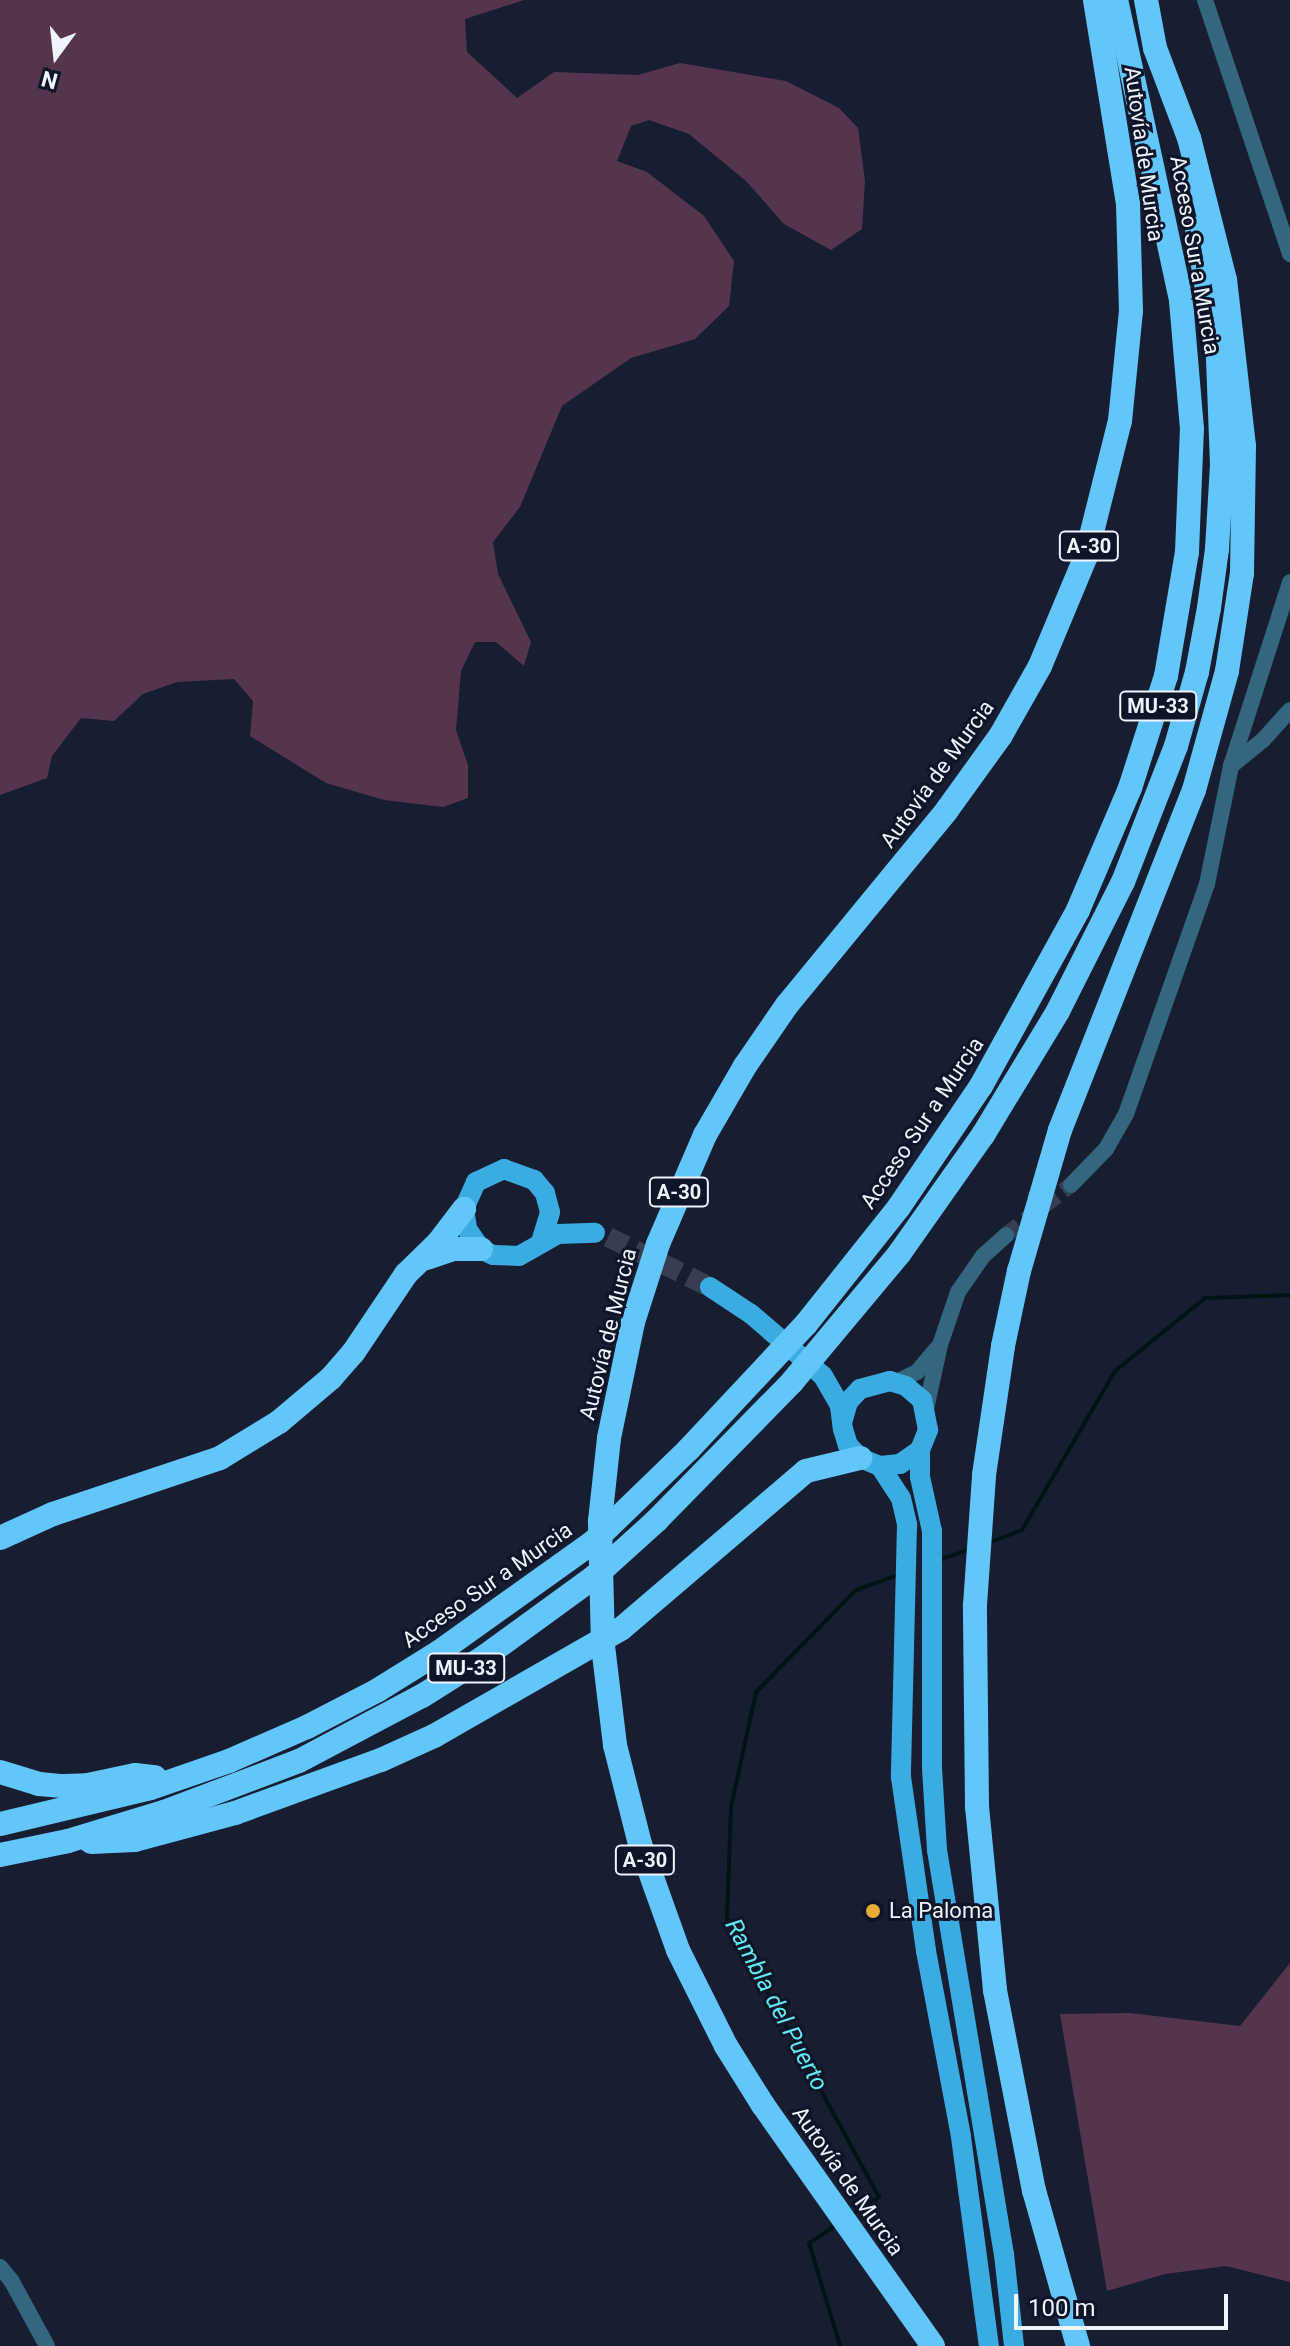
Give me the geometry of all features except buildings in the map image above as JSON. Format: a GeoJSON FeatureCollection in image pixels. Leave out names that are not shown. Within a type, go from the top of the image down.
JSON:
{"type":"FeatureCollection","features":[{"type":"Feature","properties":{"kind":"highway","name":"Autovía de Murcia"},"geometry":{"type":"LineString","coordinates":[[933,2346],[726,2046],[678,1950],[640,1844],[615,1745],[600,1606],[600,1521],[616,1400],[633,1322],[658,1244],[690,1167],[726,1098],[787,1005],[947,810],[1001,735],[1040,666],[1086,556],[1120,421],[1131,311],[1127,192],[1095,0]]}},
{"type":"Feature","properties":{"kind":"highway","name":"Acceso Sur a Murcia"},"geometry":{"type":"LineString","coordinates":[[0,1824],[114,1799],[269,1745],[343,1709],[498,1612],[603,1533],[771,1363],[899,1207],[981,1086],[1018,1023],[1106,850],[1147,740],[1166,676],[1178,615],[1190,522],[1192,429],[1189,365],[1168,232],[1116,0]]}},
{"type":"Feature","properties":{"kind":"highway","name":"Autovía de Murcia"},"geometry":{"type":"LineString","coordinates":[[1078,2346],[1051,2258],[1005,2055],[977,1806],[974,1654],[980,1515],[990,1427],[1010,1308],[1038,1198],[1060,1130],[1194,790],[1227,671],[1242,573],[1244,446],[1225,280],[1189,138],[1155,48],[1146,0]]}},
{"type":"Feature","properties":{"kind":"highway","name":"Acceso Sur a Murcia"},"geometry":{"type":"LineString","coordinates":[[0,1855],[68,1841],[178,1807],[299,1761],[434,1689],[594,1577],[657,1520],[827,1343],[942,1196],[1058,1011],[1092,948],[1152,816],[1197,672],[1217,549],[1221,393],[1202,250],[1155,48]]}},
{"type":"Feature","properties":{"kind":"highway"},"geometry":{"type":"LineString","coordinates":[[0,1538],[53,1514],[220,1458],[251,1441],[307,1400],[353,1353],[406,1274],[421,1261],[464,1209]]}},
{"type":"Feature","properties":{"kind":"highway"},"geometry":{"type":"LineString","coordinates":[[421,1261],[453,1249],[481,1249]]}},
{"type":"Feature","properties":{"kind":"highway"},"geometry":{"type":"LineString","coordinates":[[68,1841],[112,1843],[135,1840],[235,1813],[381,1760],[434,1736],[621,1629],[806,1471],[870,1462]]}},
{"type":"Feature","properties":{"kind":"highway"},"geometry":{"type":"LineString","coordinates":[[0,1523],[144,1486]]}},
{"type":"Feature","properties":{"kind":"highway"},"geometry":{"type":"LineString","coordinates":[[0,1772],[39,1784],[63,1786],[88,1785],[135,1775],[173,1779]]}},
{"type":"Feature","properties":{"kind":"highway"},"geometry":{"type":"LineString","coordinates":[[990,1939],[1024,2123],[1060,2254],[1092,2346]]}},
{"type":"Feature","properties":{"kind":"main road"},"geometry":{"type":"LineString","coordinates":[[504,1169],[534,1180],[548,1202],[601,1235],[558,1234],[519,1256],[493,1255],[481,1249],[467,1229],[464,1209],[476,1182],[504,1169]]}},
{"type":"Feature","properties":{"kind":"main road"},"geometry":{"type":"LineString","coordinates":[[541,1242],[550,1222],[548,1202]]}},
{"type":"Feature","properties":{"kind":"main road"},"geometry":{"type":"LineString","coordinates":[[710,1287],[760,1321],[823,1376],[836,1396],[848,1445],[870,1462],[901,1498],[907,1549],[901,1777],[926,1951],[961,2137],[989,2346]]}},
{"type":"Feature","properties":{"kind":"main road"},"geometry":{"type":"LineString","coordinates":[[823,1376],[868,1384],[897,1382],[915,1392],[926,1409],[928,1430],[920,1450],[920,1477],[932,1531],[932,1768],[937,1850],[1004,2254],[1014,2346]]}},
{"type":"Feature","properties":{"kind":"main road"},"geometry":{"type":"LineString","coordinates":[[843,1420],[853,1395],[868,1384]]}},
{"type":"Feature","properties":{"kind":"main road"},"geometry":{"type":"LineString","coordinates":[[870,1462],[900,1464],[920,1450]]}},
{"type":"Feature","properties":{"kind":"street"},"geometry":{"type":"LineString","coordinates":[[1205,0],[1290,254]]}},
{"type":"Feature","properties":{"kind":"street"},"geometry":{"type":"LineString","coordinates":[[1071,1185],[1106,1149],[1126,1114],[1168,987],[1207,884],[1231,766],[1290,582]]}},
{"type":"Feature","properties":{"kind":"street"},"geometry":{"type":"LineString","coordinates":[[1231,766],[1263,740],[1290,710]]}},
{"type":"Feature","properties":{"kind":"street"},"geometry":{"type":"LineString","coordinates":[[926,1409],[940,1345],[958,1292],[970,1272],[1006,1235]]}},
{"type":"Feature","properties":{"kind":"street"},"geometry":{"type":"LineString","coordinates":[[897,1382],[917,1372],[940,1345]]}},
{"type":"Feature","properties":{"kind":"street"},"geometry":{"type":"LineString","coordinates":[[0,2267],[11,2280],[47,2346]]}},
{"type":"Feature","properties":{"kind":"shaded area"},"geometry":{"type":"Polygon","coordinates":[[[0,0],[524,0],[465,19],[467,52],[517,98],[554,72],[638,75],[680,63],[786,81],[839,108],[858,128],[865,181],[862,229],[831,250],[784,224],[747,182],[689,134],[649,120],[631,126],[617,161],[647,172],[704,216],[734,261],[729,306],[695,339],[631,358],[562,406],[520,507],[493,542],[498,574],[531,642],[524,666],[496,642],[475,642],[461,671],[456,730],[468,765],[468,798],[443,807],[384,800],[326,783],[250,736],[253,701],[234,679],[177,682],[143,694],[114,721],[81,718],[52,756],[47,778],[0,795],[0,0]]]}},
{"type":"Feature","properties":{"kind":"shaded area"},"geometry":{"type":"Polygon","coordinates":[[[1290,1963],[1290,2282],[1226,2266],[1165,2274],[1107,2291],[1060,2014],[1130,2013],[1240,2026],[1290,1963]]]}},
{"type":"Feature","properties":{"kind":"waterway","name":"Rambla del Puerto"},"geometry":{"type":"LineString","coordinates":[[988,1543],[1022,1530],[1115,1371],[1205,1298],[1290,1295]]}},
{"type":"Feature","properties":{"kind":"waterway","name":"Rambla del Puerto"},"geometry":{"type":"LineString","coordinates":[[939,1560],[968,1550]]}},
{"type":"Feature","properties":{"kind":"waterway","name":"Rambla del Puerto"},"geometry":{"type":"LineString","coordinates":[[850,2216],[879,2197],[727,1918],[731,1807],[756,1692],[856,1590],[901,1574]]}},
{"type":"Feature","properties":{"kind":"waterway","name":"Rambla del Puerto"},"geometry":{"type":"LineString","coordinates":[[836,2225],[809,2243],[840,2346]]}},
{"type":"Feature","properties":{"kind":"tunnel"},"geometry":{"type":"LineString","coordinates":[[1006,1235],[1071,1185]]}},
{"type":"Feature","properties":{"kind":"tunnel"},"geometry":{"type":"LineString","coordinates":[[608,1237],[710,1287]]}},
{"type":"Feature","properties":{"kind":"place","name":"La Paloma"},"geometry":{"type":"Point","coordinates":[873,1911]}}]}
